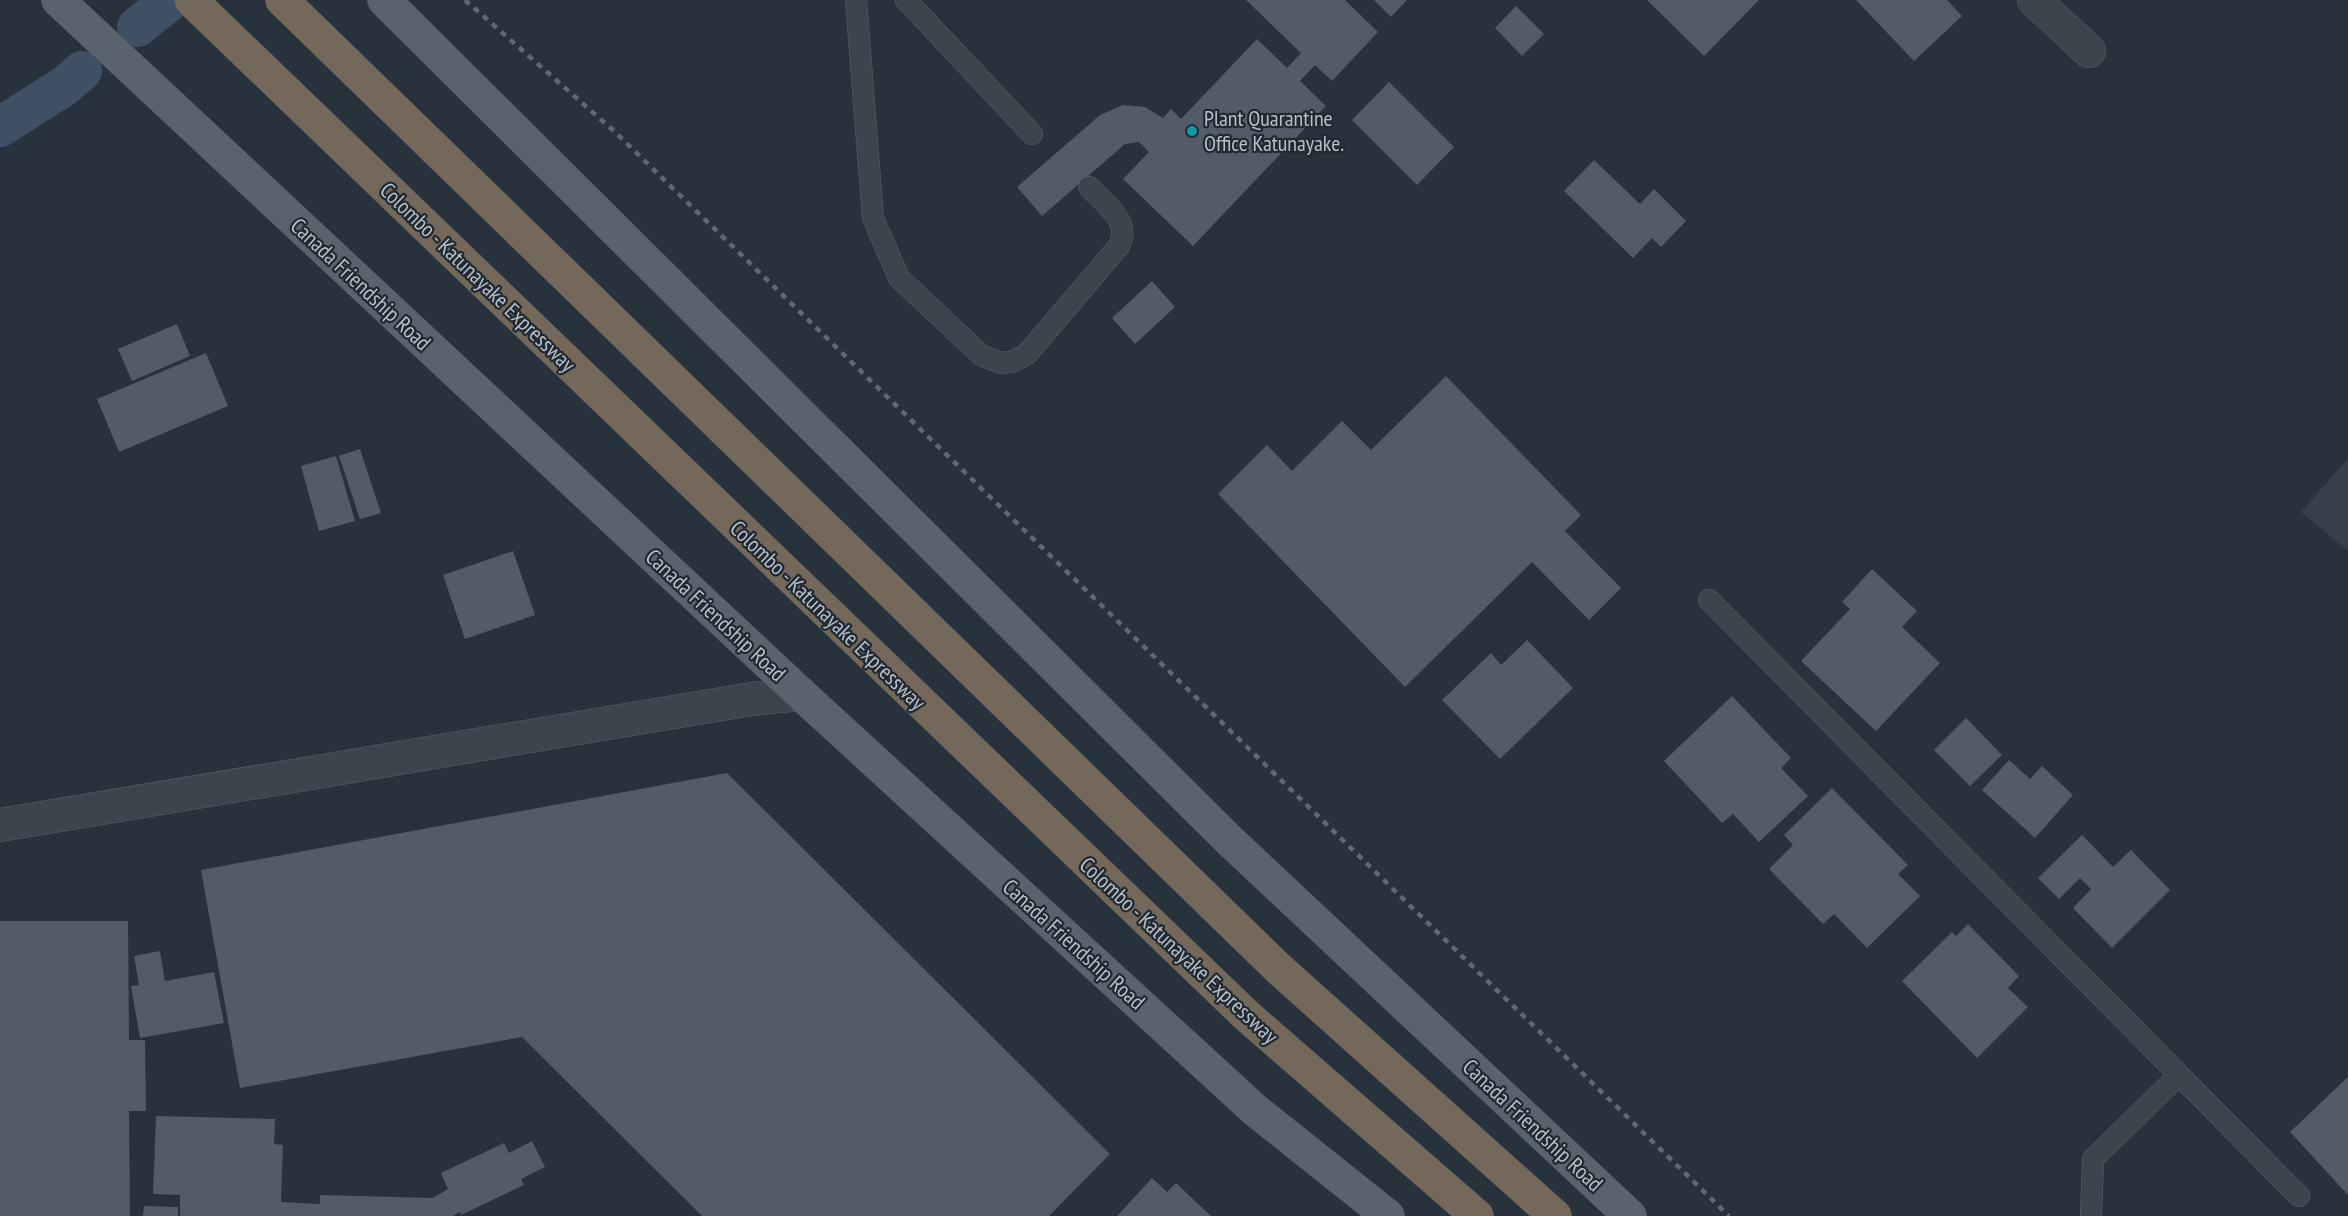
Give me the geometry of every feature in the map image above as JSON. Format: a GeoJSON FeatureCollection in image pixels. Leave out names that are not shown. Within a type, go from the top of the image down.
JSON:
{"type":"FeatureCollection","features":[{"type":"Feature","properties":{"kind":"highway","name":"Colombo - Katunayake Expressway"},"geometry":{"type":"LineString","coordinates":[[191,0],[1246,1015],[1477,1216]]}},
{"type":"Feature","properties":{"kind":"highway"},"geometry":{"type":"LineString","coordinates":[[282,0],[1278,968],[1555,1216]]}},
{"type":"Feature","properties":{"kind":"main road","name":"Canada Friendship Road"},"geometry":{"type":"LineString","coordinates":[[58,0],[801,694],[1255,1110],[1388,1216]]}},
{"type":"Feature","properties":{"kind":"main road","name":"Canada Friendship Road"},"geometry":{"type":"LineString","coordinates":[[384,0],[1229,840],[1630,1216]]}},
{"type":"Feature","properties":{"kind":"street"},"geometry":{"type":"LineString","coordinates":[[2034,0],[2089,51]]}},
{"type":"Feature","properties":{"kind":"street"},"geometry":{"type":"LineString","coordinates":[[0,825],[752,699],[801,694]]}},
{"type":"Feature","properties":{"kind":"lane"},"geometry":{"type":"LineString","coordinates":[[856,0],[873,218],[899,278],[981,355],[1001,363],[1012,362],[1027,354],[1119,246],[1124,230],[1120,220],[1089,187]]}},
{"type":"Feature","properties":{"kind":"lane"},"geometry":{"type":"LineString","coordinates":[[906,0],[1032,134]]}},
{"type":"Feature","properties":{"kind":"lane"},"geometry":{"type":"LineString","coordinates":[[1709,600],[2299,1196]]}},
{"type":"Feature","properties":{"kind":"lane"},"geometry":{"type":"LineString","coordinates":[[2091,1216],[2093,1159],[2179,1075]]}},
{"type":"Feature","properties":{"kind":"shaded area"},"geometry":{"type":"Polygon","coordinates":[[[2348,458],[2348,551],[2301,512],[2348,458]]]}},
{"type":"Feature","properties":{"kind":"building","name":"Plant Quarantine Office Katunayake."},"geometry":{"type":"Polygon","coordinates":[[[1246,0],[1345,0],[1378,32],[1332,81],[1315,65],[1300,81],[1326,106],[1193,246],[1123,179],[1149,152],[1139,142],[1125,144],[1042,216],[1017,187],[1100,115],[1123,105],[1145,107],[1163,118],[1171,109],[1181,119],[1257,39],[1287,68],[1301,53],[1246,0]]]}},
{"type":"Feature","properties":{"kind":"building"},"geometry":{"type":"Polygon","coordinates":[[[1374,0],[1407,0],[1391,17],[1374,0]]]}},
{"type":"Feature","properties":{"kind":"building"},"geometry":{"type":"Polygon","coordinates":[[[1647,0],[1759,0],[1704,56],[1647,0]]]}},
{"type":"Feature","properties":{"kind":"building"},"geometry":{"type":"Polygon","coordinates":[[[1856,0],[1947,0],[1962,16],[1914,61],[1856,0]]]}},
{"type":"Feature","properties":{"kind":"building"},"geometry":{"type":"Polygon","coordinates":[[[1516,6],[1544,34],[1522,56],[1495,28],[1516,6]]]}},
{"type":"Feature","properties":{"kind":"building"},"geometry":{"type":"Polygon","coordinates":[[[1389,82],[1454,147],[1417,185],[1352,120],[1389,82]]]}},
{"type":"Feature","properties":{"kind":"building"},"geometry":{"type":"Polygon","coordinates":[[[1594,160],[1640,204],[1654,189],[1686,221],[1661,247],[1652,238],[1633,258],[1564,191],[1594,160]]]}},
{"type":"Feature","properties":{"kind":"building"},"geometry":{"type":"Polygon","coordinates":[[[1152,281],[1175,307],[1135,344],[1112,318],[1152,281]]]}},
{"type":"Feature","properties":{"kind":"building"},"geometry":{"type":"Polygon","coordinates":[[[177,324],[190,356],[132,381],[118,349],[177,324]]]}},
{"type":"Feature","properties":{"kind":"building"},"geometry":{"type":"Polygon","coordinates":[[[206,353],[228,406],[119,452],[97,399],[206,353]]]}},
{"type":"Feature","properties":{"kind":"building"},"geometry":{"type":"Polygon","coordinates":[[[1446,376],[1581,515],[1565,531],[1621,588],[1589,620],[1532,562],[1405,687],[1218,494],[1267,445],[1292,471],[1342,421],[1371,450],[1446,376]]]}},
{"type":"Feature","properties":{"kind":"building"},"geometry":{"type":"Polygon","coordinates":[[[360,449],[381,513],[360,519],[339,456],[360,449]]]}},
{"type":"Feature","properties":{"kind":"building"},"geometry":{"type":"Polygon","coordinates":[[[336,456],[355,521],[319,531],[301,466],[336,456]]]}},
{"type":"Feature","properties":{"kind":"building"},"geometry":{"type":"Polygon","coordinates":[[[513,551],[535,615],[465,639],[443,575],[513,551]]]}},
{"type":"Feature","properties":{"kind":"building"},"geometry":{"type":"Polygon","coordinates":[[[1872,569],[1917,611],[1902,627],[1940,663],[1876,731],[1801,661],[1850,609],[1842,602],[1872,569]]]}},
{"type":"Feature","properties":{"kind":"building"},"geometry":{"type":"Polygon","coordinates":[[[1527,640],[1573,688],[1500,759],[1442,700],[1491,653],[1501,665],[1527,640]]]}},
{"type":"Feature","properties":{"kind":"building"},"geometry":{"type":"Polygon","coordinates":[[[1732,696],[1791,758],[1781,768],[1808,796],[1759,842],[1733,814],[1722,823],[1664,761],[1732,696]]]}},
{"type":"Feature","properties":{"kind":"building"},"geometry":{"type":"Polygon","coordinates":[[[1966,718],[2002,755],[1970,786],[1934,750],[1966,718]]]}},
{"type":"Feature","properties":{"kind":"building"},"geometry":{"type":"Polygon","coordinates":[[[2009,760],[2030,779],[2042,766],[2073,795],[2035,838],[1982,790],[2009,760]]]}},
{"type":"Feature","properties":{"kind":"building"},"geometry":{"type":"Polygon","coordinates":[[[727,773],[1110,1154],[1049,1216],[702,1216],[522,1037],[240,1088],[201,870],[727,773]]]}},
{"type":"Feature","properties":{"kind":"building"},"geometry":{"type":"Polygon","coordinates":[[[1832,788],[1908,865],[1898,874],[1920,896],[1867,948],[1834,914],[1823,924],[1769,869],[1793,845],[1784,835],[1832,788]]]}},
{"type":"Feature","properties":{"kind":"building"},"geometry":{"type":"Polygon","coordinates":[[[2082,835],[2113,867],[2131,850],[2170,890],[2112,948],[2073,908],[2091,889],[2080,878],[2059,899],[2038,878],[2082,835]]]}},
{"type":"Feature","properties":{"kind":"building"},"geometry":{"type":"Polygon","coordinates":[[[0,921],[128,921],[129,1040],[145,1040],[146,1111],[129,1111],[130,1216],[0,1216],[0,921]]]}},
{"type":"Feature","properties":{"kind":"building"},"geometry":{"type":"Polygon","coordinates":[[[1968,924],[2019,976],[2008,988],[2028,1007],[1977,1058],[1902,981],[1952,932],[1956,936],[1968,924]]]}},
{"type":"Feature","properties":{"kind":"building"},"geometry":{"type":"Polygon","coordinates":[[[160,951],[165,981],[214,972],[224,1023],[140,1038],[131,986],[139,985],[134,956],[160,951]]]}},
{"type":"Feature","properties":{"kind":"building"},"geometry":{"type":"Polygon","coordinates":[[[2348,1077],[2348,1195],[2290,1132],[2348,1077]]]}},
{"type":"Feature","properties":{"kind":"building"},"geometry":{"type":"Polygon","coordinates":[[[156,1116],[275,1119],[274,1144],[283,1145],[281,1202],[320,1204],[320,1195],[433,1198],[448,1189],[441,1173],[504,1143],[509,1153],[532,1141],[545,1167],[521,1179],[524,1185],[461,1215],[460,1212],[453,1216],[180,1216],[180,1195],[153,1194],[156,1116]]]}},
{"type":"Feature","properties":{"kind":"building"},"geometry":{"type":"Polygon","coordinates":[[[1152,1178],[1167,1192],[1176,1183],[1211,1216],[1117,1216],[1152,1178]]]}},
{"type":"Feature","properties":{"kind":"building"},"geometry":{"type":"Polygon","coordinates":[[[144,1206],[178,1207],[178,1216],[143,1216],[144,1206]]]}},
{"type":"Feature","properties":{"kind":"waterway"},"geometry":{"type":"LineString","coordinates":[[137,27],[171,0]]}},
{"type":"Feature","properties":{"kind":"waterway"},"geometry":{"type":"LineString","coordinates":[[0,127],[63,87],[82,71]]}},
{"type":"Feature","properties":{"kind":"railway"},"geometry":{"type":"LineString","coordinates":[[465,0],[614,131],[1729,1216]]}},
{"type":"Feature","properties":{"kind":"place","name":"Plant Quarantine Office Katunayake."},"geometry":{"type":"Point","coordinates":[1192,131]}}]}
